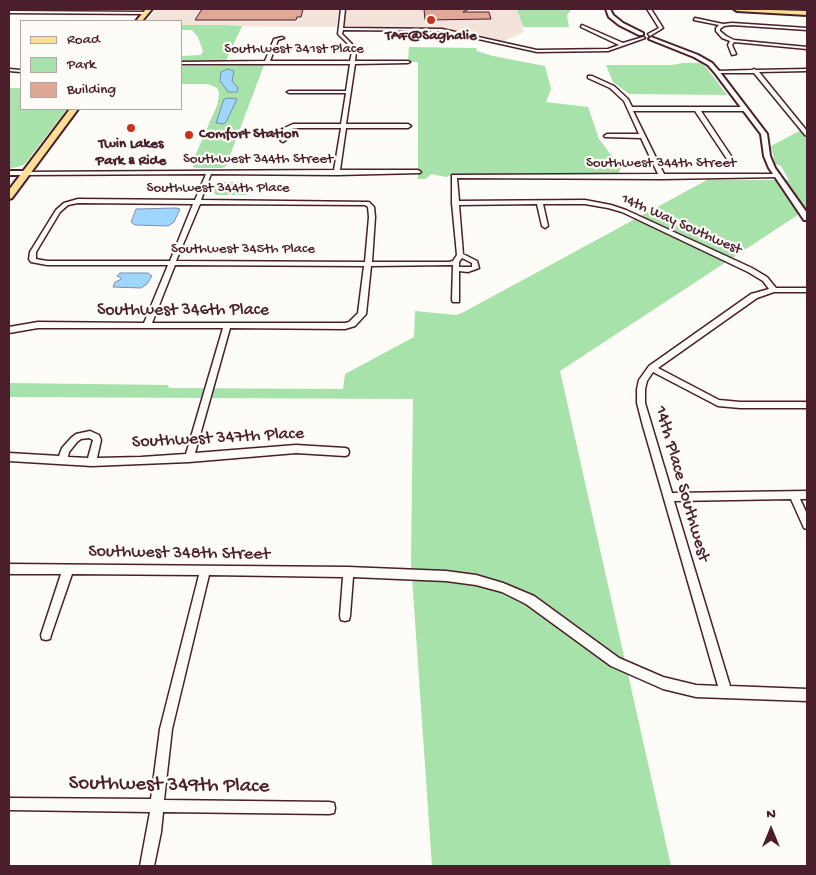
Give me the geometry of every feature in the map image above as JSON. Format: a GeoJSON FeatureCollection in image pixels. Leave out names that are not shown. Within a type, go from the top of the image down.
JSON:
{"type":"FeatureCollection","features":[{"type":"Feature","properties":{"kind":"main road"},"geometry":{"type":"LineString","coordinates":[[737,9],[807,14]]}},
{"type":"Feature","properties":{"kind":"main road"},"geometry":{"type":"LineString","coordinates":[[9,196],[73,110]]}},
{"type":"Feature","properties":{"kind":"street"},"geometry":{"type":"LineString","coordinates":[[9,12],[13,9]]}},
{"type":"Feature","properties":{"kind":"street"},"geometry":{"type":"LineString","coordinates":[[337,173],[353,63],[353,48],[341,36],[340,29],[343,9]]}},
{"type":"Feature","properties":{"kind":"street"},"geometry":{"type":"LineString","coordinates":[[608,9],[611,16],[621,24],[642,36]]}},
{"type":"Feature","properties":{"kind":"street"},"geometry":{"type":"LineString","coordinates":[[650,9],[662,28],[651,36]]}},
{"type":"Feature","properties":{"kind":"street"},"geometry":{"type":"LineString","coordinates":[[9,12],[147,11]]}},
{"type":"Feature","properties":{"kind":"street"},"geometry":{"type":"LineString","coordinates":[[695,18],[723,25],[807,29]]}},
{"type":"Feature","properties":{"kind":"street"},"geometry":{"type":"LineString","coordinates":[[723,25],[718,28],[718,31],[733,42],[807,48]]}},
{"type":"Feature","properties":{"kind":"street"},"geometry":{"type":"LineString","coordinates":[[582,26],[623,45]]}},
{"type":"Feature","properties":{"kind":"street"},"geometry":{"type":"LineString","coordinates":[[340,29],[440,30],[538,51],[608,50],[642,36],[651,36],[696,56],[710,64],[718,72],[764,134],[768,159],[807,218]]}},
{"type":"Feature","properties":{"kind":"street"},"geometry":{"type":"LineString","coordinates":[[268,63],[276,39],[282,38]]}},
{"type":"Feature","properties":{"kind":"street"},"geometry":{"type":"LineString","coordinates":[[733,42],[730,47],[734,54]]}},
{"type":"Feature","properties":{"kind":"street","name":"Southwest 341st Place"},"geometry":{"type":"LineString","coordinates":[[182,63],[408,62]]}},
{"type":"Feature","properties":{"kind":"street"},"geometry":{"type":"LineString","coordinates":[[754,70],[807,134]]}},
{"type":"Feature","properties":{"kind":"street"},"geometry":{"type":"LineString","coordinates":[[718,72],[807,70]]}},
{"type":"Feature","properties":{"kind":"street"},"geometry":{"type":"LineString","coordinates":[[590,77],[612,87],[626,100],[662,176]]}},
{"type":"Feature","properties":{"kind":"street"},"geometry":{"type":"LineString","coordinates":[[289,92],[348,92]]}},
{"type":"Feature","properties":{"kind":"street"},"geometry":{"type":"LineString","coordinates":[[631,109],[744,109]]}},
{"type":"Feature","properties":{"kind":"street"},"geometry":{"type":"LineString","coordinates":[[697,109],[730,160]]}},
{"type":"Feature","properties":{"kind":"street"},"geometry":{"type":"LineString","coordinates":[[283,140],[280,135],[282,130],[290,126],[408,126]]}},
{"type":"Feature","properties":{"kind":"street"},"geometry":{"type":"LineString","coordinates":[[607,136],[643,136]]}},
{"type":"Feature","properties":{"kind":"street","name":"Southwest 344th Street"},"geometry":{"type":"LineString","coordinates":[[9,173],[418,172]]}},
{"type":"Feature","properties":{"kind":"street"},"geometry":{"type":"LineString","coordinates":[[147,326],[208,173]]}},
{"type":"Feature","properties":{"kind":"street","name":"Southwest 344th Street"},"geometry":{"type":"LineString","coordinates":[[455,203],[454,176],[778,176]]}},
{"type":"Feature","properties":{"kind":"street","name":"Southwest 344th Place"},"geometry":{"type":"LineString","coordinates":[[32,260],[34,251],[54,219],[66,204],[78,201],[356,201],[369,204]]}},
{"type":"Feature","properties":{"kind":"street"},"geometry":{"type":"LineString","coordinates":[[456,300],[455,203],[540,203],[545,226]]}},
{"type":"Feature","properties":{"kind":"street","name":"14th Way Southwest"},"geometry":{"type":"LineString","coordinates":[[540,203],[595,203],[624,211],[750,270],[765,279],[774,290]]}},
{"type":"Feature","properties":{"kind":"street"},"geometry":{"type":"LineString","coordinates":[[357,320],[364,308],[372,217],[369,204]]}},
{"type":"Feature","properties":{"kind":"street","name":"Southwest 345th Place"},"geometry":{"type":"LineString","coordinates":[[32,260],[38,263],[172,264],[449,264],[457,262]]}},
{"type":"Feature","properties":{"kind":"street"},"geometry":{"type":"LineString","coordinates":[[807,290],[774,290],[760,294],[745,302],[652,368],[718,403],[740,405],[807,405]]}},
{"type":"Feature","properties":{"kind":"street","name":"Southwest 346th Place"},"geometry":{"type":"LineString","coordinates":[[9,330],[38,325],[346,326],[357,320]]}},
{"type":"Feature","properties":{"kind":"street"},"geometry":{"type":"LineString","coordinates":[[189,458],[227,327]]}},
{"type":"Feature","properties":{"kind":"street","name":"14th Place Southwest"},"geometry":{"type":"LineString","coordinates":[[652,368],[643,380],[641,403],[667,497],[726,692]]}},
{"type":"Feature","properties":{"kind":"street"},"geometry":{"type":"LineString","coordinates":[[62,460],[65,451],[74,440],[79,436],[90,434],[96,437],[97,440],[92,462]]}},
{"type":"Feature","properties":{"kind":"street","name":"Southwest 347th Place"},"geometry":{"type":"LineString","coordinates":[[9,457],[92,462],[189,458],[296,449],[345,452]]}},
{"type":"Feature","properties":{"kind":"street"},"geometry":{"type":"LineString","coordinates":[[794,495],[807,525]]}},
{"type":"Feature","properties":{"kind":"street"},"geometry":{"type":"LineString","coordinates":[[667,497],[807,495]]}},
{"type":"Feature","properties":{"kind":"street","name":"Southwest 348th Street"},"geometry":{"type":"LineString","coordinates":[[9,569],[348,572],[446,576],[476,580],[503,588],[530,600],[615,662],[664,683],[696,691],[807,695]]}},
{"type":"Feature","properties":{"kind":"street"},"geometry":{"type":"LineString","coordinates":[[46,635],[68,570]]}},
{"type":"Feature","properties":{"kind":"street"},"geometry":{"type":"LineString","coordinates":[[147,866],[158,805],[159,773],[166,729],[206,571]]}},
{"type":"Feature","properties":{"kind":"street"},"geometry":{"type":"LineString","coordinates":[[345,616],[348,572]]}},
{"type":"Feature","properties":{"kind":"street","name":"Southwest 349th Place"},"geometry":{"type":"LineString","coordinates":[[9,804],[329,808]]}},
{"type":"Feature","properties":{"kind":"shaded area"},"geometry":{"type":"Polygon","coordinates":[[[156,9],[340,9],[336,27],[182,26],[182,20],[148,20],[156,9]]]}},
{"type":"Feature","properties":{"kind":"shaded area","name":"TAF@Saghalie"},"geometry":{"type":"Polygon","coordinates":[[[343,9],[517,9],[524,32],[499,43],[440,30],[340,29],[343,9]]]}},
{"type":"Feature","properties":{"kind":"green space"},"geometry":{"type":"Polygon","coordinates":[[[517,9],[572,9],[567,15],[569,27],[523,27],[517,9]]]}},
{"type":"Feature","properties":{"kind":"green space"},"geometry":{"type":"Polygon","coordinates":[[[182,25],[242,26],[226,61],[182,62],[182,56],[201,55],[203,51],[198,37],[192,30],[182,30],[182,25]]]}},
{"type":"Feature","properties":{"kind":"green space"},"geometry":{"type":"Polygon","coordinates":[[[409,47],[476,48],[477,51],[493,56],[545,66],[551,89],[546,102],[588,107],[599,139],[621,168],[619,172],[616,174],[455,174],[446,177],[431,174],[426,179],[418,179],[418,62],[408,62],[409,47]]]}},
{"type":"Feature","properties":{"kind":"green space"},"geometry":{"type":"Polygon","coordinates":[[[700,63],[707,68],[727,95],[629,94],[613,82],[606,65],[672,65],[700,63]]]}},
{"type":"Feature","properties":{"kind":"green space"},"geometry":{"type":"Polygon","coordinates":[[[264,65],[226,166],[222,168],[194,168],[192,163],[218,103],[219,92],[217,88],[208,84],[182,84],[182,66],[264,65]]]}},
{"type":"Feature","properties":{"kind":"green space"},"geometry":{"type":"Polygon","coordinates":[[[9,88],[20,88],[20,110],[66,110],[24,165],[9,169],[9,88]]]}},
{"type":"Feature","properties":{"kind":"green space"},"geometry":{"type":"Polygon","coordinates":[[[807,127],[807,209],[560,371],[671,866],[432,866],[411,563],[413,399],[9,397],[9,383],[168,385],[169,388],[343,389],[345,374],[414,337],[415,311],[456,315],[462,313],[707,180],[789,180],[781,166],[775,164],[771,146],[807,127]]]}},
{"type":"Feature","properties":{"kind":"green space"},"geometry":{"type":"Polygon","coordinates":[[[220,182],[243,182],[249,184],[246,195],[217,195],[214,193],[215,189],[227,189],[227,187],[216,186],[220,182]]]}},
{"type":"Feature","properties":{"kind":"water"},"geometry":{"type":"Polygon","coordinates":[[[228,69],[234,71],[232,81],[238,88],[237,92],[228,92],[220,81],[221,72],[228,69]]]}},
{"type":"Feature","properties":{"kind":"water"},"geometry":{"type":"Polygon","coordinates":[[[224,99],[237,99],[227,120],[224,124],[216,123],[224,99]]]}},
{"type":"Feature","properties":{"kind":"water"},"geometry":{"type":"Polygon","coordinates":[[[136,209],[180,209],[174,222],[168,226],[135,225],[131,222],[136,209]]]}},
{"type":"Feature","properties":{"kind":"water"},"geometry":{"type":"Polygon","coordinates":[[[120,273],[148,273],[152,276],[147,284],[141,288],[113,287],[115,282],[121,278],[117,276],[120,273]]]}},
{"type":"Feature","properties":{"kind":"building"},"geometry":{"type":"Polygon","coordinates":[[[202,9],[303,9],[301,17],[297,17],[296,20],[195,20],[202,9]]]}},
{"type":"Feature","properties":{"kind":"building","name":"TAF@Saghalie"},"geometry":{"type":"Polygon","coordinates":[[[424,9],[469,9],[463,12],[489,12],[491,19],[425,20],[424,9]]]}},
{"type":"Feature","properties":{"kind":"place","name":"TAF@Saghalie"},"geometry":{"type":"Point","coordinates":[431,20]}},
{"type":"Feature","properties":{"kind":"place","name":"Twin Lakes Park & Ride"},"geometry":{"type":"Point","coordinates":[131,128]}},
{"type":"Feature","properties":{"kind":"place","name":"Comfort Station"},"geometry":{"type":"Point","coordinates":[189,135]}}]}
